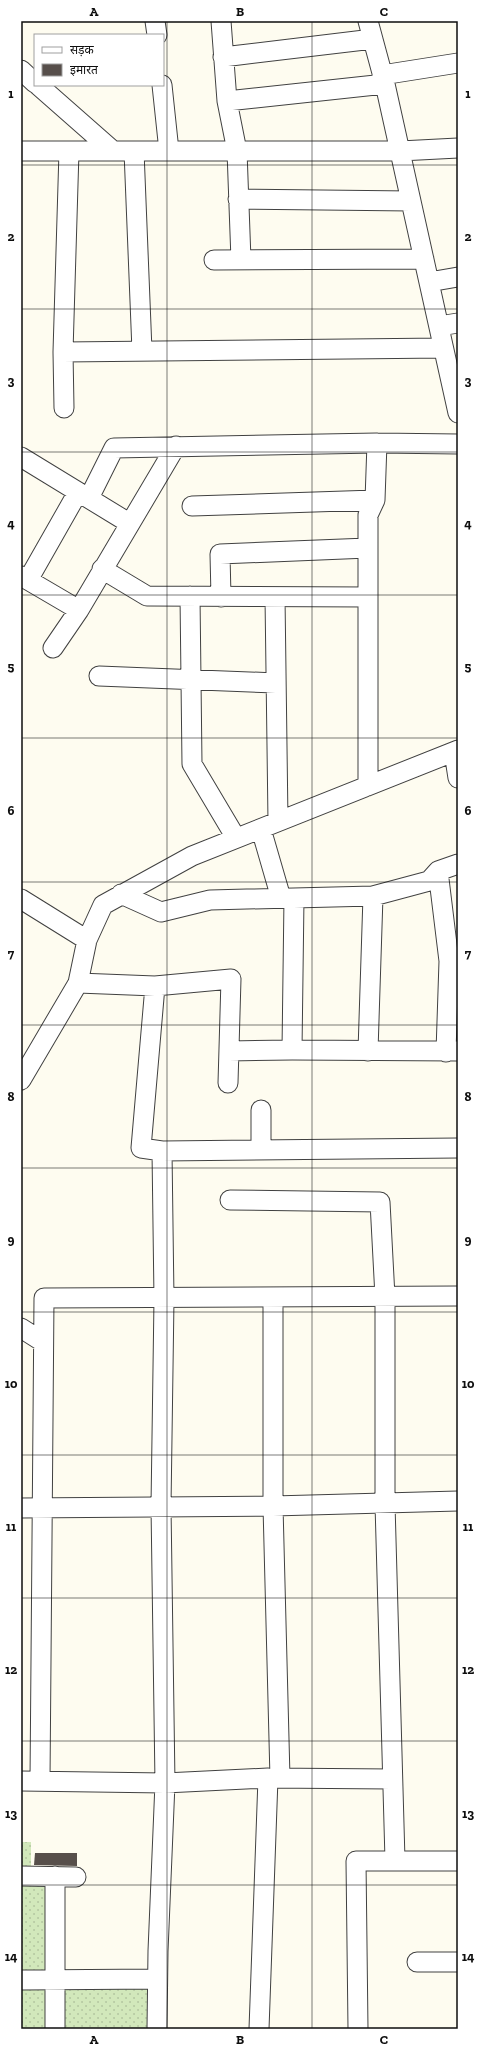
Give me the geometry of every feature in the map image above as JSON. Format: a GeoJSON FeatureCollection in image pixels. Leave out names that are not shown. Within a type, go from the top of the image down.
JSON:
{"type":"FeatureCollection","features":[{"type":"Feature","properties":{"kind":"street"},"geometry":{"type":"LineString","coordinates":[[156,21],[157,34]]}},
{"type":"Feature","properties":{"kind":"street"},"geometry":{"type":"LineString","coordinates":[[221,21],[227,101],[236,151],[240,260]]}},
{"type":"Feature","properties":{"kind":"street"},"geometry":{"type":"LineString","coordinates":[[368,21],[400,152],[458,412]]}},
{"type":"Feature","properties":{"kind":"street"},"geometry":{"type":"LineString","coordinates":[[224,57],[373,39]]}},
{"type":"Feature","properties":{"kind":"street"},"geometry":{"type":"LineString","coordinates":[[227,101],[383,79],[458,63]]}},
{"type":"Feature","properties":{"kind":"street"},"geometry":{"type":"LineString","coordinates":[[21,70],[34,81]]}},
{"type":"Feature","properties":{"kind":"street"},"geometry":{"type":"LineString","coordinates":[[39,86],[113,151]]}},
{"type":"Feature","properties":{"kind":"street"},"geometry":{"type":"LineString","coordinates":[[162,86],[169,151]]}},
{"type":"Feature","properties":{"kind":"street"},"geometry":{"type":"LineString","coordinates":[[21,151],[400,152],[458,148]]}},
{"type":"Feature","properties":{"kind":"street"},"geometry":{"type":"LineString","coordinates":[[64,408],[63,352],[69,151]]}},
{"type":"Feature","properties":{"kind":"street"},"geometry":{"type":"LineString","coordinates":[[134,151],[142,351]]}},
{"type":"Feature","properties":{"kind":"street"},"geometry":{"type":"LineString","coordinates":[[238,199],[411,201]]}},
{"type":"Feature","properties":{"kind":"street"},"geometry":{"type":"LineString","coordinates":[[214,260],[424,259]]}},
{"type":"Feature","properties":{"kind":"street"},"geometry":{"type":"LineString","coordinates":[[429,282],[458,277]]}},
{"type":"Feature","properties":{"kind":"street"},"geometry":{"type":"LineString","coordinates":[[438,326],[458,323]]}},
{"type":"Feature","properties":{"kind":"street"},"geometry":{"type":"LineString","coordinates":[[63,352],[443,348]]}},
{"type":"Feature","properties":{"kind":"street"},"geometry":{"type":"LineString","coordinates":[[79,610],[25,578],[84,495],[114,448],[377,443],[458,444]]}},
{"type":"Feature","properties":{"kind":"street"},"geometry":{"type":"LineString","coordinates":[[368,786],[368,515],[375,500],[377,443]]}},
{"type":"Feature","properties":{"kind":"street"},"geometry":{"type":"LineString","coordinates":[[53,648],[79,610],[129,523],[176,446]]}},
{"type":"Feature","properties":{"kind":"street"},"geometry":{"type":"LineString","coordinates":[[21,457],[129,523]]}},
{"type":"Feature","properties":{"kind":"street"},"geometry":{"type":"LineString","coordinates":[[192,506],[375,500]]}},
{"type":"Feature","properties":{"kind":"street"},"geometry":{"type":"LineString","coordinates":[[221,597],[220,554],[368,548]]}},
{"type":"Feature","properties":{"kind":"street"},"geometry":{"type":"LineString","coordinates":[[102,569],[147,596],[368,597]]}},
{"type":"Feature","properties":{"kind":"street"},"geometry":{"type":"LineString","coordinates":[[190,596],[192,764],[236,838]]}},
{"type":"Feature","properties":{"kind":"street"},"geometry":{"type":"LineString","coordinates":[[275,597],[276,683],[270,825],[287,898],[292,1050]]}},
{"type":"Feature","properties":{"kind":"street"},"geometry":{"type":"LineString","coordinates":[[99,676],[276,683]]}},
{"type":"Feature","properties":{"kind":"street"},"geometry":{"type":"LineString","coordinates":[[22,1078],[78,983],[87,940],[103,905],[192,856],[456,751],[458,778]]}},
{"type":"Feature","properties":{"kind":"street"},"geometry":{"type":"LineString","coordinates":[[121,894],[161,912],[210,900],[373,896],[429,881],[438,871],[458,864]]}},
{"type":"Feature","properties":{"kind":"street"},"geometry":{"type":"LineString","coordinates":[[229,1052],[292,1050],[452,1051],[449,961],[438,871]]}},
{"type":"Feature","properties":{"kind":"street"},"geometry":{"type":"LineString","coordinates":[[368,1051],[373,896]]}},
{"type":"Feature","properties":{"kind":"street"},"geometry":{"type":"LineString","coordinates":[[21,899],[87,940]]}},
{"type":"Feature","properties":{"kind":"street"},"geometry":{"type":"LineString","coordinates":[[78,983],[155,986],[231,979],[228,1083]]}},
{"type":"Feature","properties":{"kind":"street"},"geometry":{"type":"LineString","coordinates":[[155,986],[141,1148],[162,1151],[458,1148]]}},
{"type":"Feature","properties":{"kind":"street"},"geometry":{"type":"LineString","coordinates":[[261,1110],[261,1150]]}},
{"type":"Feature","properties":{"kind":"street"},"geometry":{"type":"LineString","coordinates":[[157,2029],[157,1979],[165,1782],[161,1506],[164,1299],[162,1151]]}},
{"type":"Feature","properties":{"kind":"street"},"geometry":{"type":"LineString","coordinates":[[230,1200],[380,1202],[384,1297],[385,1504],[395,1860]]}},
{"type":"Feature","properties":{"kind":"street"},"geometry":{"type":"LineString","coordinates":[[40,1781],[41,1507],[44,1298],[164,1299],[458,1296]]}},
{"type":"Feature","properties":{"kind":"street"},"geometry":{"type":"LineString","coordinates":[[259,2029],[274,1778],[273,1297]]}},
{"type":"Feature","properties":{"kind":"street"},"geometry":{"type":"LineString","coordinates":[[21,1328],[43,1342]]}},
{"type":"Feature","properties":{"kind":"street"},"geometry":{"type":"LineString","coordinates":[[21,1508],[273,1506],[458,1502]]}},
{"type":"Feature","properties":{"kind":"street"},"geometry":{"type":"LineString","coordinates":[[21,1781],[165,1782],[274,1778],[392,1779]]}},
{"type":"Feature","properties":{"kind":"street"},"geometry":{"type":"LineString","coordinates":[[358,2029],[356,1861],[395,1860],[458,1862]]}},
{"type":"Feature","properties":{"kind":"street"},"geometry":{"type":"LineString","coordinates":[[21,1876],[76,1877]]}},
{"type":"Feature","properties":{"kind":"street"},"geometry":{"type":"LineString","coordinates":[[55,1876],[55,2029]]}},
{"type":"Feature","properties":{"kind":"street"},"geometry":{"type":"LineString","coordinates":[[417,1962],[458,1962]]}},
{"type":"Feature","properties":{"kind":"street"},"geometry":{"type":"LineString","coordinates":[[21,1980],[157,1979]]}},
{"type":"Feature","properties":{"kind":"green space"},"geometry":{"type":"Polygon","coordinates":[[[21,1842],[31,1842],[31,1867],[21,1867],[21,1842]]]}},
{"type":"Feature","properties":{"kind":"green space"},"geometry":{"type":"Polygon","coordinates":[[[21,1884],[45,1884],[47,1970],[21,1970],[21,1884]]]}},
{"type":"Feature","properties":{"kind":"green space"},"geometry":{"type":"Polygon","coordinates":[[[49,1986],[49,2029],[21,2029],[21,1987],[49,1986]]]}},
{"type":"Feature","properties":{"kind":"green space"},"geometry":{"type":"Polygon","coordinates":[[[148,1986],[148,2029],[62,2029],[62,1988],[148,1986]]]}},
{"type":"Feature","properties":{"kind":"building"},"geometry":{"type":"Polygon","coordinates":[[[35,1853],[77,1853],[77,1866],[34,1865],[35,1853]]]}}]}
